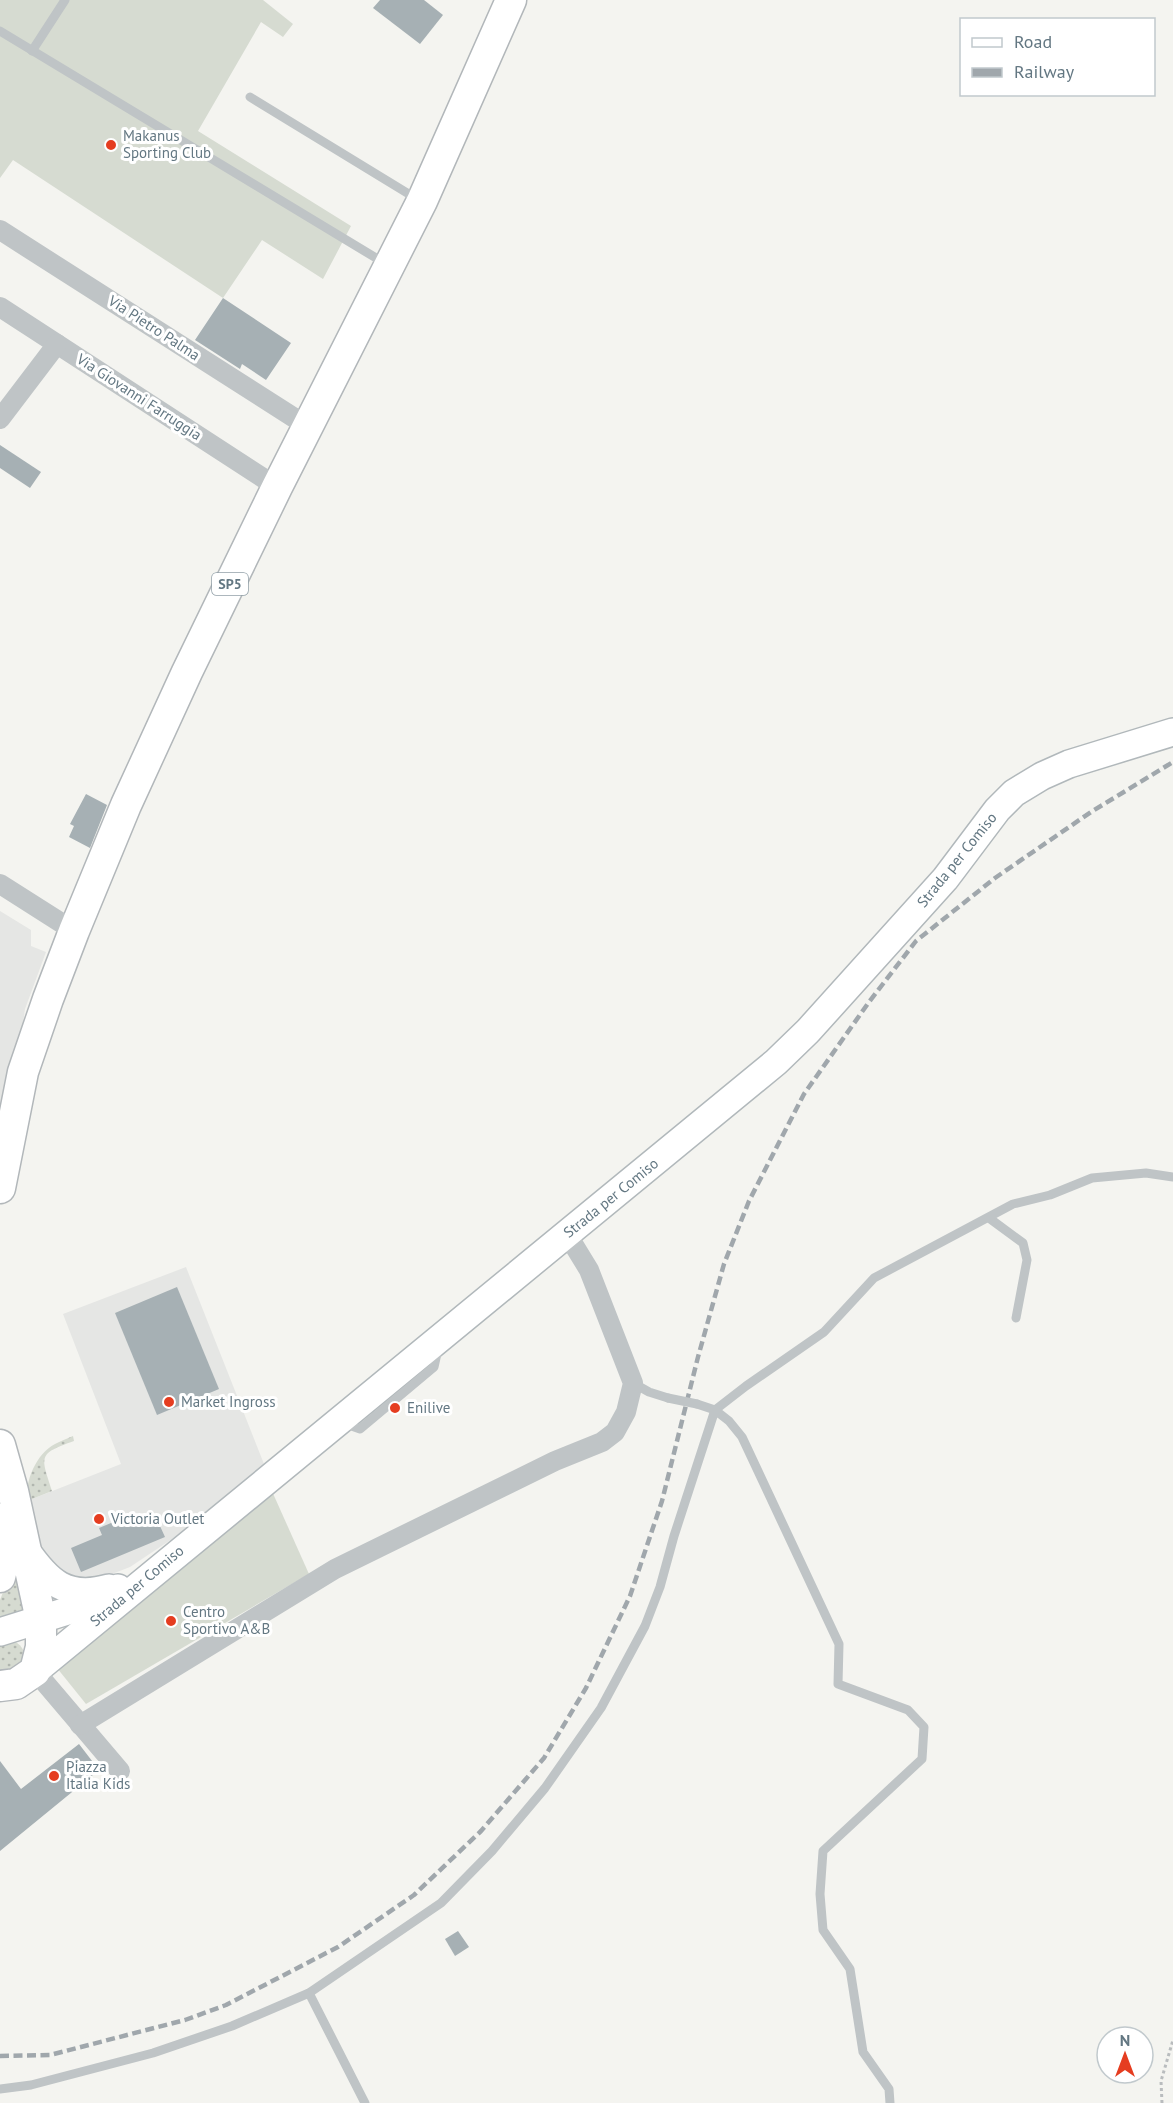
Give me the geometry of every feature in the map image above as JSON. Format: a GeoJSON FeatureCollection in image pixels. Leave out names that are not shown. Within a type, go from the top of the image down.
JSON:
{"type":"FeatureCollection","features":[{"type":"Feature","properties":{"kind":"main road","name":"SP5"},"geometry":{"type":"LineString","coordinates":[[1,1183],[23,1072],[74,930],[126,805],[187,672],[277,487],[422,201],[512,0]]}},
{"type":"Feature","properties":{"kind":"main road","name":"Strada per Comiso"},"geometry":{"type":"LineString","coordinates":[[12,1684],[338,1422],[776,1062],[808,1031],[945,879],[997,810],[1014,793],[1042,776],[1069,764],[1173,732]]}},
{"type":"Feature","properties":{"kind":"main road"},"geometry":{"type":"LineString","coordinates":[[0,1446],[41,1620],[40,1647],[12,1684]]}},
{"type":"Feature","properties":{"kind":"main road"},"geometry":{"type":"LineString","coordinates":[[0,1446],[9,1528],[6,1558],[0,1577]]}},
{"type":"Feature","properties":{"kind":"main road"},"geometry":{"type":"LineString","coordinates":[[2,1632],[93,1602],[183,1548]]}},
{"type":"Feature","properties":{"kind":"main road"},"geometry":{"type":"LineString","coordinates":[[26,1550],[45,1575],[62,1587],[88,1592],[127,1583]]}},
{"type":"Feature","properties":{"kind":"main road"},"geometry":{"type":"LineString","coordinates":[[2,1632],[17,1633],[30,1644],[34,1657],[12,1684]]}},
{"type":"Feature","properties":{"kind":"street","name":"Via Pietro Palma"},"geometry":{"type":"LineString","coordinates":[[0,230],[307,426]]}},
{"type":"Feature","properties":{"kind":"street","name":"Via Giovanni Farruggia"},"geometry":{"type":"LineString","coordinates":[[0,307],[277,487]]}},
{"type":"Feature","properties":{"kind":"street"},"geometry":{"type":"LineString","coordinates":[[0,419],[57,344]]}},
{"type":"Feature","properties":{"kind":"street"},"geometry":{"type":"LineString","coordinates":[[0,884],[74,930]]}},
{"type":"Feature","properties":{"kind":"street"},"geometry":{"type":"LineString","coordinates":[[80,1725],[335,1569],[555,1461],[602,1442],[615,1432],[626,1412],[633,1383],[589,1270],[567,1234]]}},
{"type":"Feature","properties":{"kind":"street"},"geometry":{"type":"LineString","coordinates":[[12,1684],[80,1725],[120,1771]]}},
{"type":"Feature","properties":{"kind":"lane"},"geometry":{"type":"LineString","coordinates":[[32,51],[65,0]]}},
{"type":"Feature","properties":{"kind":"lane"},"geometry":{"type":"LineString","coordinates":[[0,31],[388,266]]}},
{"type":"Feature","properties":{"kind":"lane"},"geometry":{"type":"LineString","coordinates":[[249,97],[422,201]]}},
{"type":"Feature","properties":{"kind":"lane"},"geometry":{"type":"LineString","coordinates":[[0,2089],[31,2085],[153,2054],[232,2026],[309,1994],[441,1903],[492,1851],[545,1788],[601,1708],[645,1626],[660,1587],[715,1410],[824,1332],[874,1278],[1012,1204],[1050,1195],[1092,1178],[1146,1173],[1173,1177]]}},
{"type":"Feature","properties":{"kind":"lane"},"geometry":{"type":"LineString","coordinates":[[989,1218],[1023,1243],[1027,1260],[1017,1318]]}},
{"type":"Feature","properties":{"kind":"lane"},"geometry":{"type":"LineString","coordinates":[[633,1383],[649,1392],[715,1410],[729,1421],[742,1437],[839,1644],[838,1684],[908,1710],[924,1727],[922,1759],[823,1851],[820,1894],[823,1930],[850,1970],[863,2052],[889,2089],[890,2103]]}},
{"type":"Feature","properties":{"kind":"lane"},"geometry":{"type":"LineString","coordinates":[[309,1994],[365,2103]]}},
{"type":"Feature","properties":{"kind":"path"},"geometry":{"type":"LineString","coordinates":[[1162,2103],[1161,2081],[1173,2040]]}},
{"type":"Feature","properties":{"kind":"shaded area","name":"Makanus Sporting Club"},"geometry":{"type":"Polygon","coordinates":[[[0,0],[263,0],[293,24],[283,37],[261,22],[198,131],[351,226],[323,279],[262,240],[223,298],[13,160],[0,178],[0,0]]]}},
{"type":"Feature","properties":{"kind":"shaded area"},"geometry":{"type":"Polygon","coordinates":[[[0,911],[31,930],[31,946],[46,952],[25,1009],[21,1038],[0,1125],[0,911]]]}},
{"type":"Feature","properties":{"kind":"shaded area","name":"Market Ingross"},"geometry":{"type":"Polygon","coordinates":[[[186,1267],[264,1464],[175,1537],[130,1567],[99,1579],[69,1577],[43,1557],[27,1501],[121,1464],[63,1314],[186,1267]]]}},
{"type":"Feature","properties":{"kind":"shaded area"},"geometry":{"type":"Polygon","coordinates":[[[73,1436],[74,1441],[53,1449],[45,1458],[44,1463],[52,1491],[27,1501],[30,1477],[37,1461],[48,1448],[73,1436]]]}},
{"type":"Feature","properties":{"kind":"shaded area","name":"Centro Sportivo A&B"},"geometry":{"type":"Polygon","coordinates":[[[271,1489],[309,1574],[86,1704],[57,1668],[271,1489]]]}},
{"type":"Feature","properties":{"kind":"shaded area"},"geometry":{"type":"Polygon","coordinates":[[[14,1564],[35,1612],[0,1624],[0,1600],[14,1564]]]}},
{"type":"Feature","properties":{"kind":"shaded area"},"geometry":{"type":"Polygon","coordinates":[[[10,1639],[22,1648],[25,1663],[0,1676],[0,1641],[10,1639]]]}},
{"type":"Feature","properties":{"kind":"building"},"geometry":{"type":"Polygon","coordinates":[[[380,0],[424,0],[443,15],[420,44],[373,8],[380,0]]]}},
{"type":"Feature","properties":{"kind":"building"},"geometry":{"type":"Polygon","coordinates":[[[223,298],[291,343],[266,380],[242,364],[240,369],[195,340],[223,298]]]}},
{"type":"Feature","properties":{"kind":"building"},"geometry":{"type":"Polygon","coordinates":[[[0,445],[41,472],[30,488],[0,468],[0,445]]]}},
{"type":"Feature","properties":{"kind":"building"},"geometry":{"type":"Polygon","coordinates":[[[86,794],[107,805],[90,848],[69,837],[74,826],[70,824],[86,794]]]}},
{"type":"Feature","properties":{"kind":"building"},"geometry":{"type":"Polygon","coordinates":[[[177,1287],[219,1389],[157,1415],[115,1313],[177,1287]]]}},
{"type":"Feature","properties":{"kind":"building"},"geometry":{"type":"Polygon","coordinates":[[[155,1515],[165,1537],[81,1572],[71,1548],[102,1535],[99,1528],[123,1518],[127,1526],[155,1515]]]}},
{"type":"Feature","properties":{"kind":"building"},"geometry":{"type":"Polygon","coordinates":[[[79,1744],[99,1770],[0,1851],[0,1761],[21,1789],[79,1744]]]}},
{"type":"Feature","properties":{"kind":"building"},"geometry":{"type":"Polygon","coordinates":[[[458,1931],[469,1947],[455,1956],[445,1939],[458,1931]]]}},
{"type":"Feature","properties":{"kind":"railway"},"geometry":{"type":"LineString","coordinates":[[0,2056],[50,2055],[185,2020],[226,2005],[338,1947],[414,1895],[481,1831],[544,1758],[586,1688],[630,1596],[662,1501],[724,1264],[749,1201],[804,1094],[869,1002],[916,941],[995,878],[1091,812],[1173,762]]}},
{"type":"Feature","properties":{"kind":"place","name":"Makanus Sporting Club"},"geometry":{"type":"Point","coordinates":[111,145]}},
{"type":"Feature","properties":{"kind":"place","name":"Market Ingross"},"geometry":{"type":"Point","coordinates":[169,1402]}},
{"type":"Feature","properties":{"kind":"place","name":"Enilive"},"geometry":{"type":"Point","coordinates":[395,1408]}},
{"type":"Feature","properties":{"kind":"place","name":"Victoria Outlet"},"geometry":{"type":"Point","coordinates":[99,1519]}},
{"type":"Feature","properties":{"kind":"place","name":"Centro Sportivo A&B"},"geometry":{"type":"Point","coordinates":[171,1621]}},
{"type":"Feature","properties":{"kind":"place","name":"Piazza Italia Kids"},"geometry":{"type":"Point","coordinates":[54,1776]}}]}
